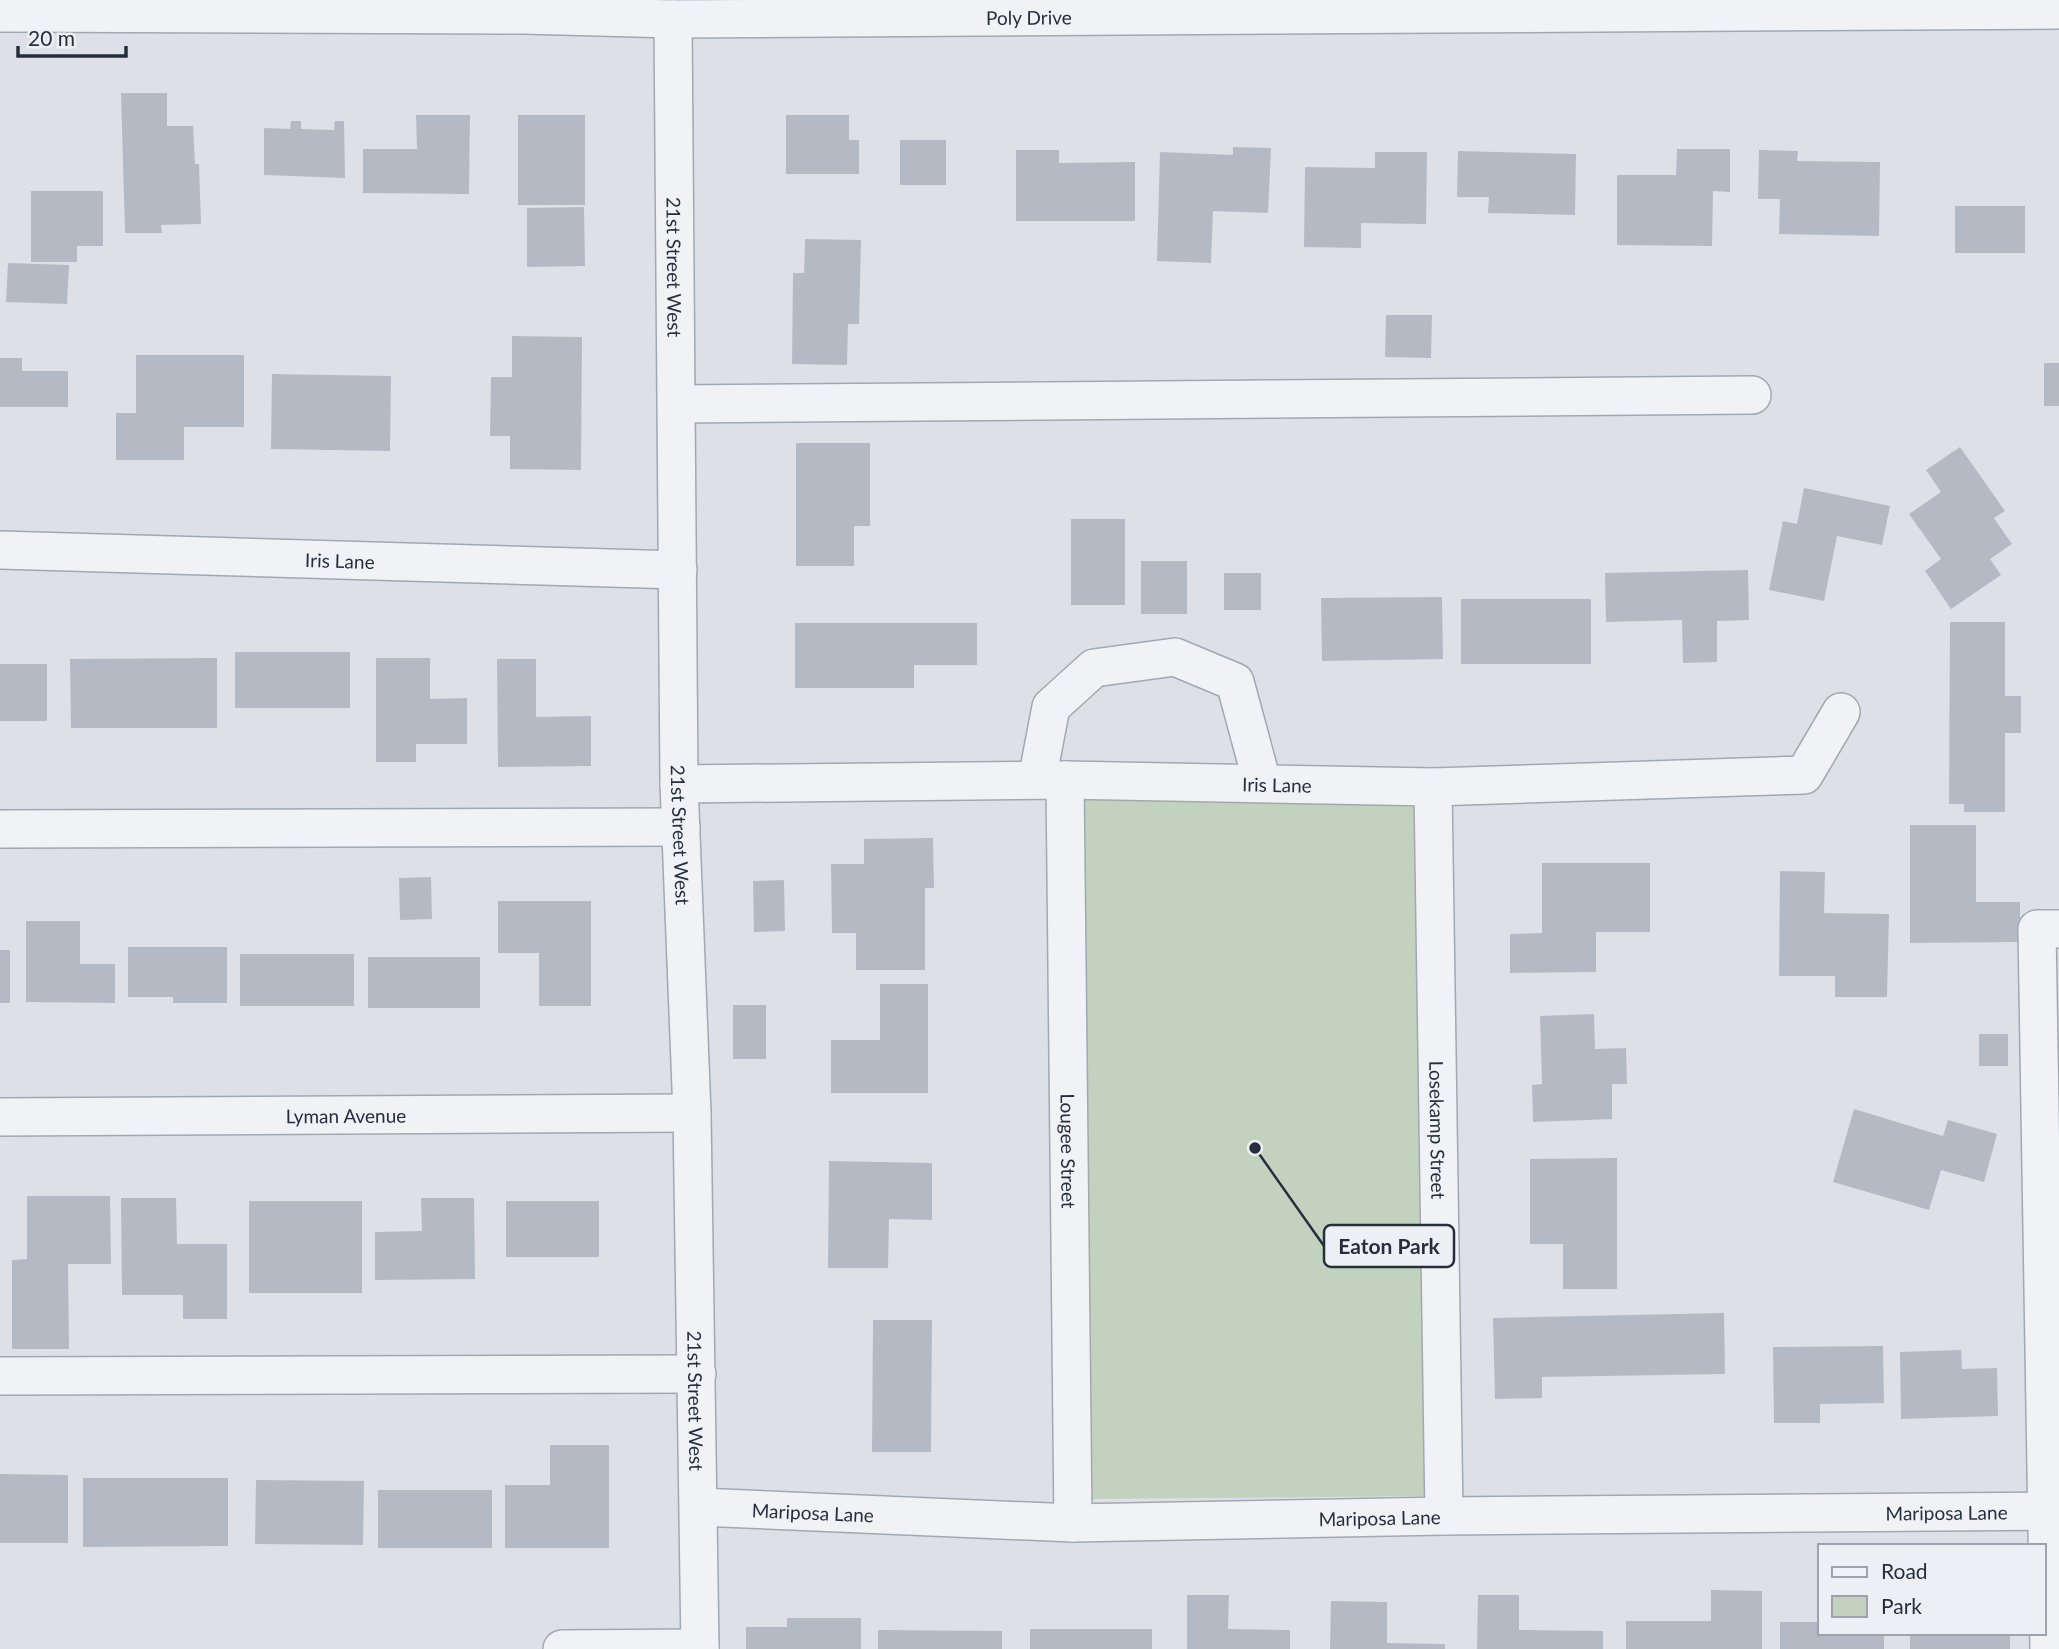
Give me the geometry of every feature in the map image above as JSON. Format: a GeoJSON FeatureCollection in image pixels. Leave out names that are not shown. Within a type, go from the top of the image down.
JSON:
{"type":"FeatureCollection","features":[{"type":"Feature","properties":{"kind":"street","name":"Poly Drive"},"geometry":{"type":"LineString","coordinates":[[0,13],[522,7],[673,19],[1214,9],[2022,5],[2059,10]]}},
{"type":"Feature","properties":{"kind":"street","name":"21st Street West"},"geometry":{"type":"LineString","coordinates":[[673,19],[679,784],[692,1113],[700,1648]]}},
{"type":"Feature","properties":{"kind":"street"},"geometry":{"type":"LineString","coordinates":[[677,404],[1752,396]]}},
{"type":"Feature","properties":{"kind":"street","name":"Iris Lane"},"geometry":{"type":"LineString","coordinates":[[0,550],[678,570]]}},
{"type":"Feature","properties":{"kind":"street","name":"Lougee Street"},"geometry":{"type":"LineString","coordinates":[[1073,1523],[1051,707],[1094,668],[1175,657],[1235,682],[1262,782]]}},
{"type":"Feature","properties":{"kind":"street","name":"Iris Lane"},"geometry":{"type":"LineString","coordinates":[[679,784],[1051,780],[1433,787],[1804,775],[1841,712]]}},
{"type":"Feature","properties":{"kind":"street","name":"Losekamp Street"},"geometry":{"type":"LineString","coordinates":[[1433,787],[1444,1516]]}},
{"type":"Feature","properties":{"kind":"street"},"geometry":{"type":"LineString","coordinates":[[0,830],[681,827]]}},
{"type":"Feature","properties":{"kind":"street"},"geometry":{"type":"LineString","coordinates":[[2048,929],[2053,1511],[2049,1649]]}},
{"type":"Feature","properties":{"kind":"street","name":"Lyman Avenue"},"geometry":{"type":"LineString","coordinates":[[0,1117],[692,1113]]}},
{"type":"Feature","properties":{"kind":"street"},"geometry":{"type":"LineString","coordinates":[[0,1376],[696,1374]]}},
{"type":"Feature","properties":{"kind":"street","name":"Mariposa Lane"},"geometry":{"type":"LineString","coordinates":[[699,1507],[1073,1523],[1444,1516],[2053,1511]]}},
{"type":"Feature","properties":{"kind":"street"},"geometry":{"type":"LineString","coordinates":[[562,1649],[700,1648]]}},
{"type":"Feature","properties":{"kind":"green space"},"geometry":{"type":"Polygon","coordinates":[[[1420,797],[1427,1496],[1090,1499],[1084,800],[1420,797]]]}},
{"type":"Feature","properties":{"kind":"building"},"geometry":{"type":"Polygon","coordinates":[[[121,93],[167,93],[167,126],[193,126],[195,164],[199,164],[201,224],[161,225],[162,233],[125,233],[121,93]]]}},
{"type":"Feature","properties":{"kind":"building"},"geometry":{"type":"Polygon","coordinates":[[[416,115],[470,115],[469,194],[363,193],[363,149],[417,149],[416,115]]]}},
{"type":"Feature","properties":{"kind":"building"},"geometry":{"type":"Polygon","coordinates":[[[518,115],[585,115],[585,205],[518,205],[518,115]]]}},
{"type":"Feature","properties":{"kind":"building"},"geometry":{"type":"Polygon","coordinates":[[[786,115],[849,115],[849,140],[859,140],[859,174],[786,174],[786,115]]]}},
{"type":"Feature","properties":{"kind":"building"},"geometry":{"type":"Polygon","coordinates":[[[291,121],[301,121],[301,129],[334,130],[335,121],[344,121],[345,178],[264,175],[264,128],[290,129],[291,121]]]}},
{"type":"Feature","properties":{"kind":"building"},"geometry":{"type":"Polygon","coordinates":[[[900,140],[946,140],[946,185],[900,185],[900,140]]]}},
{"type":"Feature","properties":{"kind":"building"},"geometry":{"type":"Polygon","coordinates":[[[1233,147],[1271,148],[1268,213],[1213,211],[1211,263],[1157,261],[1160,152],[1233,155],[1233,147]]]}},
{"type":"Feature","properties":{"kind":"building"},"geometry":{"type":"Polygon","coordinates":[[[1677,149],[1730,149],[1730,192],[1713,191],[1712,246],[1617,245],[1617,175],[1676,175],[1677,149]]]}},
{"type":"Feature","properties":{"kind":"building"},"geometry":{"type":"Polygon","coordinates":[[[1016,150],[1059,150],[1059,163],[1135,162],[1135,221],[1016,221],[1016,150]]]}},
{"type":"Feature","properties":{"kind":"building"},"geometry":{"type":"Polygon","coordinates":[[[1759,150],[1798,151],[1797,161],[1880,162],[1879,236],[1779,234],[1780,199],[1758,199],[1759,150]]]}},
{"type":"Feature","properties":{"kind":"building"},"geometry":{"type":"Polygon","coordinates":[[[1458,151],[1576,154],[1575,215],[1488,213],[1489,197],[1457,197],[1458,151]]]}},
{"type":"Feature","properties":{"kind":"building"},"geometry":{"type":"Polygon","coordinates":[[[1375,152],[1427,152],[1426,224],[1361,223],[1361,248],[1304,247],[1305,167],[1375,168],[1375,152]]]}},
{"type":"Feature","properties":{"kind":"building"},"geometry":{"type":"Polygon","coordinates":[[[31,191],[103,191],[103,246],[77,246],[77,262],[31,262],[31,191]]]}},
{"type":"Feature","properties":{"kind":"building"},"geometry":{"type":"Polygon","coordinates":[[[1955,206],[2025,206],[2025,253],[1955,253],[1955,206]]]}},
{"type":"Feature","properties":{"kind":"building"},"geometry":{"type":"Polygon","coordinates":[[[584,207],[585,266],[527,267],[527,208],[584,207]]]}},
{"type":"Feature","properties":{"kind":"building"},"geometry":{"type":"Polygon","coordinates":[[[805,239],[861,240],[859,324],[848,324],[847,365],[792,364],[793,273],[804,273],[805,239]]]}},
{"type":"Feature","properties":{"kind":"building"},"geometry":{"type":"Polygon","coordinates":[[[8,263],[69,265],[67,304],[6,302],[8,263]]]}},
{"type":"Feature","properties":{"kind":"building"},"geometry":{"type":"Polygon","coordinates":[[[1386,315],[1432,315],[1431,358],[1385,357],[1386,315]]]}},
{"type":"Feature","properties":{"kind":"building"},"geometry":{"type":"Polygon","coordinates":[[[512,336],[582,337],[581,470],[510,469],[510,436],[490,436],[491,377],[512,377],[512,336]]]}},
{"type":"Feature","properties":{"kind":"building"},"geometry":{"type":"Polygon","coordinates":[[[136,355],[244,355],[244,427],[184,427],[184,460],[116,460],[116,413],[136,413],[136,355]]]}},
{"type":"Feature","properties":{"kind":"building"},"geometry":{"type":"Polygon","coordinates":[[[0,358],[22,358],[22,371],[68,371],[68,407],[0,407],[0,358]]]}},
{"type":"Feature","properties":{"kind":"building"},"geometry":{"type":"Polygon","coordinates":[[[2044,363],[2059,363],[2059,406],[2044,406],[2044,363]]]}},
{"type":"Feature","properties":{"kind":"building"},"geometry":{"type":"Polygon","coordinates":[[[272,374],[391,376],[390,451],[271,449],[272,374]]]}},
{"type":"Feature","properties":{"kind":"building"},"geometry":{"type":"Polygon","coordinates":[[[796,443],[870,443],[870,526],[854,526],[854,566],[796,566],[796,443]]]}},
{"type":"Feature","properties":{"kind":"building"},"geometry":{"type":"Polygon","coordinates":[[[1960,447],[2005,511],[1994,518],[2012,544],[1990,559],[2001,575],[1951,609],[1925,571],[1941,559],[1909,514],[1941,492],[1926,470],[1960,447]]]}},
{"type":"Feature","properties":{"kind":"building"},"geometry":{"type":"Polygon","coordinates":[[[1804,488],[1890,506],[1882,545],[1837,536],[1824,601],[1769,590],[1783,521],[1797,524],[1804,488]]]}},
{"type":"Feature","properties":{"kind":"building"},"geometry":{"type":"Polygon","coordinates":[[[1071,519],[1125,519],[1125,605],[1071,605],[1071,519]]]}},
{"type":"Feature","properties":{"kind":"building"},"geometry":{"type":"Polygon","coordinates":[[[1141,561],[1187,561],[1187,614],[1141,614],[1141,561]]]}},
{"type":"Feature","properties":{"kind":"building"},"geometry":{"type":"Polygon","coordinates":[[[1748,570],[1749,620],[1717,621],[1717,662],[1683,663],[1682,620],[1606,622],[1605,573],[1748,570]]]}},
{"type":"Feature","properties":{"kind":"building"},"geometry":{"type":"Polygon","coordinates":[[[1224,573],[1261,573],[1261,610],[1224,610],[1224,573]]]}},
{"type":"Feature","properties":{"kind":"building"},"geometry":{"type":"Polygon","coordinates":[[[1442,597],[1443,659],[1322,661],[1321,598],[1442,597]]]}},
{"type":"Feature","properties":{"kind":"building"},"geometry":{"type":"Polygon","coordinates":[[[1461,599],[1591,599],[1591,664],[1461,664],[1461,599]]]}},
{"type":"Feature","properties":{"kind":"building"},"geometry":{"type":"Polygon","coordinates":[[[1950,622],[2005,622],[2005,696],[2021,696],[2021,733],[2005,733],[2005,812],[1964,812],[1964,804],[1949,804],[1950,622]]]}},
{"type":"Feature","properties":{"kind":"building"},"geometry":{"type":"Polygon","coordinates":[[[795,623],[977,623],[977,665],[914,665],[914,688],[795,688],[795,623]]]}},
{"type":"Feature","properties":{"kind":"building"},"geometry":{"type":"Polygon","coordinates":[[[235,652],[350,652],[350,708],[235,708],[235,652]]]}},
{"type":"Feature","properties":{"kind":"building"},"geometry":{"type":"Polygon","coordinates":[[[217,658],[217,728],[71,728],[70,659],[217,658]]]}},
{"type":"Feature","properties":{"kind":"building"},"geometry":{"type":"Polygon","coordinates":[[[376,658],[430,658],[430,699],[467,698],[467,744],[416,744],[416,762],[376,762],[376,658]]]}},
{"type":"Feature","properties":{"kind":"building"},"geometry":{"type":"Polygon","coordinates":[[[497,659],[536,659],[536,717],[591,716],[591,766],[498,767],[497,659]]]}},
{"type":"Feature","properties":{"kind":"building"},"geometry":{"type":"Polygon","coordinates":[[[0,664],[47,664],[47,721],[0,721],[0,664]]]}},
{"type":"Feature","properties":{"kind":"building"},"geometry":{"type":"Polygon","coordinates":[[[1910,825],[1976,825],[1976,902],[2020,902],[2020,942],[1910,943],[1910,825]]]}},
{"type":"Feature","properties":{"kind":"building"},"geometry":{"type":"Polygon","coordinates":[[[933,838],[934,888],[925,888],[925,970],[856,970],[856,933],[832,933],[831,864],[864,864],[864,839],[933,838]]]}},
{"type":"Feature","properties":{"kind":"building"},"geometry":{"type":"Polygon","coordinates":[[[1542,863],[1650,863],[1650,932],[1596,932],[1596,972],[1510,973],[1510,934],[1542,933],[1542,863]]]}},
{"type":"Feature","properties":{"kind":"building"},"geometry":{"type":"Polygon","coordinates":[[[1780,871],[1825,872],[1824,913],[1889,914],[1887,997],[1835,997],[1835,976],[1779,976],[1780,871]]]}},
{"type":"Feature","properties":{"kind":"building"},"geometry":{"type":"Polygon","coordinates":[[[431,877],[432,919],[400,920],[399,878],[431,877]]]}},
{"type":"Feature","properties":{"kind":"building"},"geometry":{"type":"Polygon","coordinates":[[[784,880],[785,931],[754,932],[753,881],[784,880]]]}},
{"type":"Feature","properties":{"kind":"building"},"geometry":{"type":"Polygon","coordinates":[[[498,901],[591,901],[591,1006],[539,1006],[539,953],[498,953],[498,901]]]}},
{"type":"Feature","properties":{"kind":"building"},"geometry":{"type":"Polygon","coordinates":[[[26,921],[80,921],[80,964],[115,964],[115,1003],[26,1002],[26,921]]]}},
{"type":"Feature","properties":{"kind":"building"},"geometry":{"type":"Polygon","coordinates":[[[128,947],[227,947],[227,1003],[173,1003],[173,997],[128,997],[128,947]]]}},
{"type":"Feature","properties":{"kind":"building"},"geometry":{"type":"Polygon","coordinates":[[[0,950],[10,950],[10,1003],[0,1003],[0,950]]]}},
{"type":"Feature","properties":{"kind":"building"},"geometry":{"type":"Polygon","coordinates":[[[240,954],[354,954],[354,1006],[240,1006],[240,954]]]}},
{"type":"Feature","properties":{"kind":"building"},"geometry":{"type":"Polygon","coordinates":[[[368,957],[480,957],[480,1008],[368,1008],[368,957]]]}},
{"type":"Feature","properties":{"kind":"building"},"geometry":{"type":"Polygon","coordinates":[[[880,984],[928,984],[928,1093],[831,1093],[831,1040],[880,1040],[880,984]]]}},
{"type":"Feature","properties":{"kind":"building"},"geometry":{"type":"Polygon","coordinates":[[[733,1005],[766,1005],[766,1059],[733,1059],[733,1005]]]}},
{"type":"Feature","properties":{"kind":"building"},"geometry":{"type":"Polygon","coordinates":[[[1594,1014],[1595,1049],[1626,1048],[1627,1084],[1612,1084],[1612,1119],[1533,1122],[1532,1085],[1542,1084],[1540,1016],[1594,1014]]]}},
{"type":"Feature","properties":{"kind":"building"},"geometry":{"type":"Polygon","coordinates":[[[1979,1034],[2008,1034],[2008,1066],[1979,1066],[1979,1034]]]}},
{"type":"Feature","properties":{"kind":"building"},"geometry":{"type":"Polygon","coordinates":[[[1854,1109],[1943,1136],[1948,1120],[1997,1134],[1984,1182],[1941,1170],[1929,1210],[1833,1182],[1854,1109]]]}},
{"type":"Feature","properties":{"kind":"building"},"geometry":{"type":"Polygon","coordinates":[[[1617,1158],[1617,1289],[1563,1289],[1563,1244],[1530,1244],[1530,1159],[1617,1158]]]}},
{"type":"Feature","properties":{"kind":"building"},"geometry":{"type":"Polygon","coordinates":[[[829,1161],[932,1163],[932,1220],[889,1219],[888,1268],[828,1268],[829,1161]]]}},
{"type":"Feature","properties":{"kind":"building"},"geometry":{"type":"Polygon","coordinates":[[[27,1196],[110,1196],[111,1264],[68,1264],[69,1349],[12,1349],[12,1260],[27,1259],[27,1196]]]}},
{"type":"Feature","properties":{"kind":"building"},"geometry":{"type":"Polygon","coordinates":[[[121,1198],[176,1198],[177,1244],[227,1244],[227,1319],[183,1319],[183,1295],[122,1295],[121,1198]]]}},
{"type":"Feature","properties":{"kind":"building"},"geometry":{"type":"Polygon","coordinates":[[[421,1198],[474,1198],[475,1279],[375,1280],[375,1232],[422,1231],[421,1198]]]}},
{"type":"Feature","properties":{"kind":"building"},"geometry":{"type":"Polygon","coordinates":[[[249,1201],[362,1201],[362,1293],[249,1293],[249,1201]]]}},
{"type":"Feature","properties":{"kind":"building"},"geometry":{"type":"Polygon","coordinates":[[[506,1201],[599,1201],[599,1257],[506,1257],[506,1201]]]}},
{"type":"Feature","properties":{"kind":"building"},"geometry":{"type":"Polygon","coordinates":[[[1724,1313],[1725,1374],[1542,1377],[1542,1398],[1495,1399],[1493,1318],[1724,1313]]]}},
{"type":"Feature","properties":{"kind":"building"},"geometry":{"type":"Polygon","coordinates":[[[873,1320],[932,1320],[931,1452],[872,1452],[873,1320]]]}},
{"type":"Feature","properties":{"kind":"building"},"geometry":{"type":"Polygon","coordinates":[[[1883,1346],[1884,1403],[1820,1404],[1820,1423],[1774,1423],[1773,1347],[1883,1346]]]}},
{"type":"Feature","properties":{"kind":"building"},"geometry":{"type":"Polygon","coordinates":[[[1961,1350],[1962,1369],[1997,1368],[1998,1416],[1901,1419],[1900,1352],[1961,1350]]]}},
{"type":"Feature","properties":{"kind":"building"},"geometry":{"type":"Polygon","coordinates":[[[550,1445],[609,1445],[609,1548],[505,1548],[505,1485],[550,1485],[550,1445]]]}},
{"type":"Feature","properties":{"kind":"building"},"geometry":{"type":"Polygon","coordinates":[[[0,1474],[68,1475],[68,1543],[0,1543],[0,1474]]]}},
{"type":"Feature","properties":{"kind":"building"},"geometry":{"type":"Polygon","coordinates":[[[83,1478],[228,1478],[228,1546],[83,1547],[83,1478]]]}},
{"type":"Feature","properties":{"kind":"building"},"geometry":{"type":"Polygon","coordinates":[[[256,1480],[364,1481],[363,1545],[255,1544],[256,1480]]]}},
{"type":"Feature","properties":{"kind":"building"},"geometry":{"type":"Polygon","coordinates":[[[378,1490],[492,1490],[492,1548],[378,1548],[378,1490]]]}},
{"type":"Feature","properties":{"kind":"building"},"geometry":{"type":"Polygon","coordinates":[[[1711,1590],[1762,1591],[1762,1649],[1626,1649],[1626,1621],[1711,1621],[1711,1590]]]}},
{"type":"Feature","properties":{"kind":"building"},"geometry":{"type":"Polygon","coordinates":[[[1187,1595],[1229,1595],[1228,1629],[1290,1630],[1290,1649],[1187,1649],[1187,1595]]]}},
{"type":"Feature","properties":{"kind":"building"},"geometry":{"type":"Polygon","coordinates":[[[1478,1595],[1519,1595],[1519,1630],[1603,1631],[1603,1649],[1477,1649],[1478,1595]]]}},
{"type":"Feature","properties":{"kind":"building"},"geometry":{"type":"Polygon","coordinates":[[[1331,1601],[1387,1602],[1387,1643],[1445,1644],[1445,1649],[1330,1649],[1331,1601]]]}},
{"type":"Feature","properties":{"kind":"building"},"geometry":{"type":"Polygon","coordinates":[[[787,1618],[861,1618],[861,1649],[746,1649],[746,1627],[787,1627],[787,1618]]]}},
{"type":"Feature","properties":{"kind":"building"},"geometry":{"type":"Polygon","coordinates":[[[1780,1622],[1818,1622],[1818,1635],[1884,1635],[1884,1649],[1780,1649],[1780,1622]]]}},
{"type":"Feature","properties":{"kind":"building"},"geometry":{"type":"Polygon","coordinates":[[[1030,1629],[1152,1629],[1152,1649],[1030,1649],[1030,1629]]]}},
{"type":"Feature","properties":{"kind":"building"},"geometry":{"type":"Polygon","coordinates":[[[878,1630],[1002,1631],[1002,1649],[878,1649],[878,1630]]]}},
{"type":"Feature","properties":{"kind":"building"},"geometry":{"type":"Polygon","coordinates":[[[1910,1635],[2010,1635],[2010,1649],[1910,1649],[1910,1635]]]}},
{"type":"Feature","properties":{"kind":"place","name":"Eaton Park"},"geometry":{"type":"Point","coordinates":[1255,1148]}}]}
